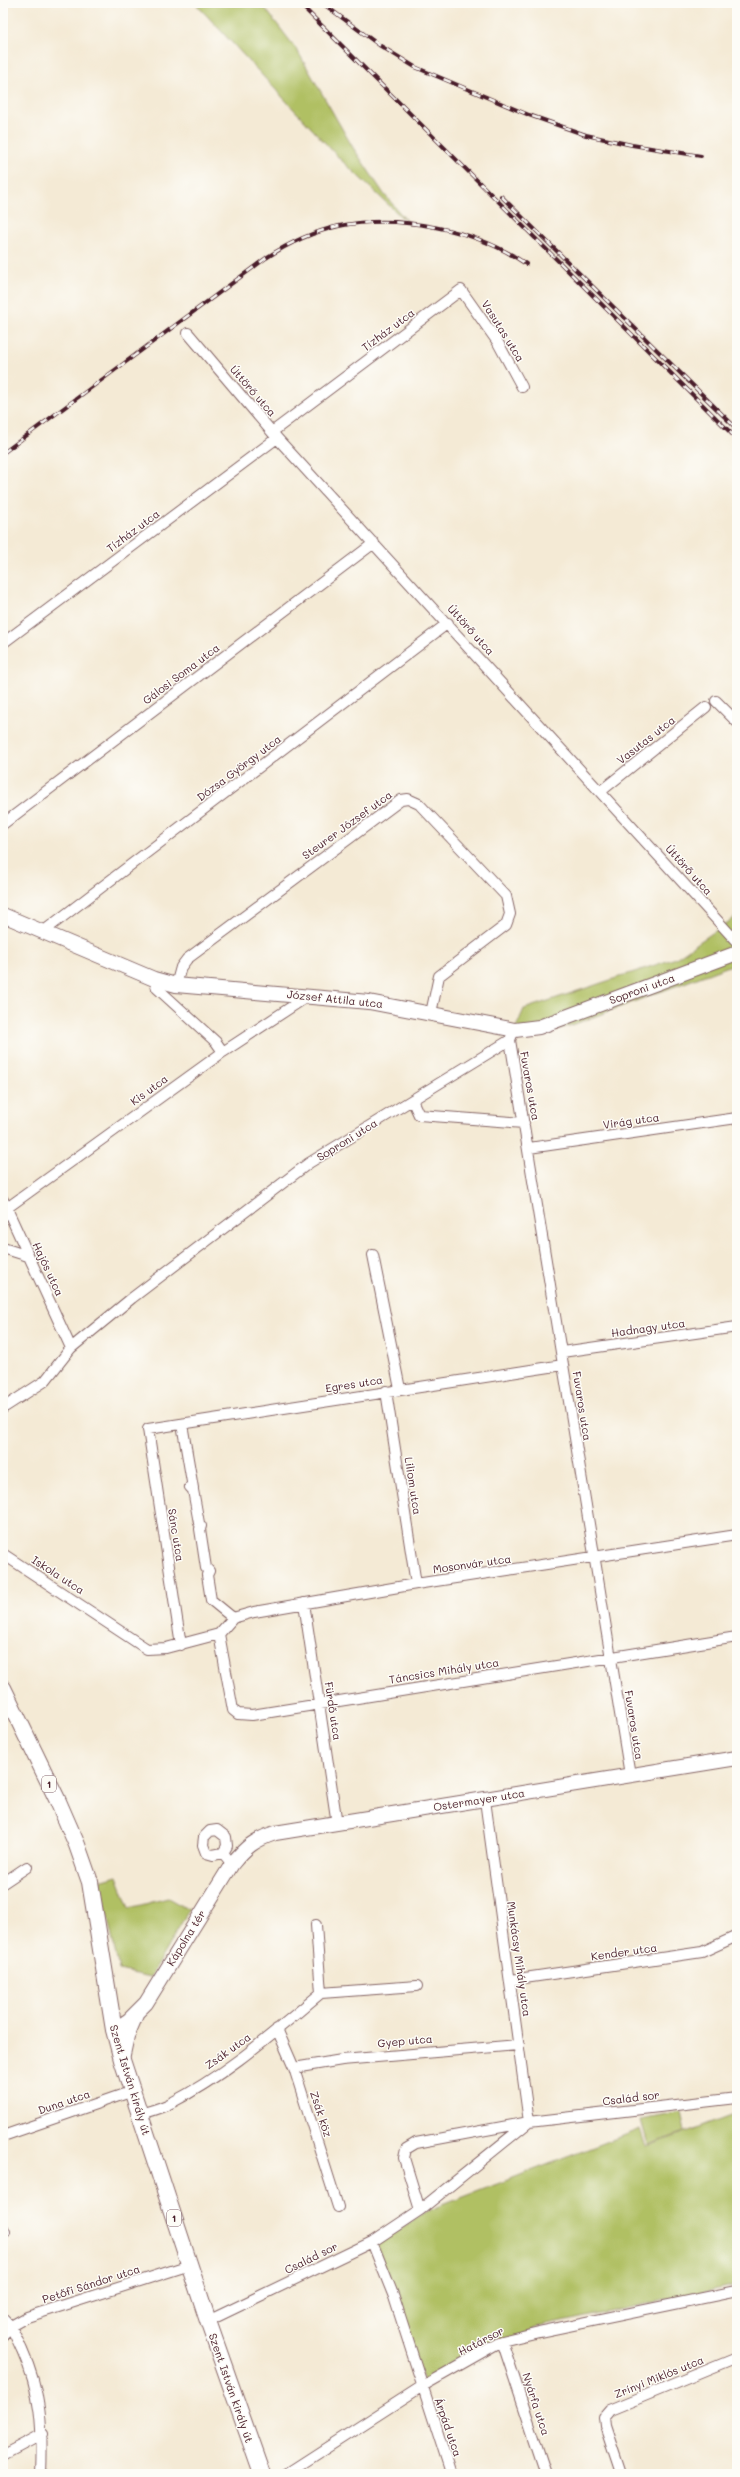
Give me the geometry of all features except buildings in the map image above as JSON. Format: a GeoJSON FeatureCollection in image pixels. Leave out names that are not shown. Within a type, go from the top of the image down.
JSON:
{"type":"FeatureCollection","features":[{"type":"Feature","properties":{"kind":"main road","name":"Szent István király út"},"geometry":{"type":"LineString","coordinates":[[3,1688],[57,1799],[90,1882],[114,2030],[122,2060],[208,2321],[262,2474]]}},
{"type":"Feature","properties":{"kind":"street","name":"Vasutas utca"},"geometry":{"type":"LineString","coordinates":[[461,290],[497,341],[522,387]]}},
{"type":"Feature","properties":{"kind":"street","name":"Tízház utca"},"geometry":{"type":"LineString","coordinates":[[3,643],[275,435],[461,290]]}},
{"type":"Feature","properties":{"kind":"street","name":"Úttörő utca"},"geometry":{"type":"LineString","coordinates":[[188,333],[275,435],[448,623],[737,942]]}},
{"type":"Feature","properties":{"kind":"street","name":"Gálosi Soma utca"},"geometry":{"type":"LineString","coordinates":[[3,824],[374,543]]}},
{"type":"Feature","properties":{"kind":"street","name":"Dózsa György utca"},"geometry":{"type":"LineString","coordinates":[[44,931],[448,623]]}},
{"type":"Feature","properties":{"kind":"street"},"geometry":{"type":"LineString","coordinates":[[716,701],[737,722]]}},
{"type":"Feature","properties":{"kind":"street","name":"Vasutas utca"},"geometry":{"type":"LineString","coordinates":[[601,791],[706,707]]}},
{"type":"Feature","properties":{"kind":"street","name":"Steurer József utca"},"geometry":{"type":"LineString","coordinates":[[176,985],[181,967],[187,959],[401,800],[408,799],[419,804],[506,896],[510,914],[506,925],[439,976],[431,1013]]}},
{"type":"Feature","properties":{"kind":"street","name":"József Attila utca"},"geometry":{"type":"LineString","coordinates":[[3,915],[44,931],[154,979],[176,985],[308,995],[369,1002],[431,1013],[512,1035]]}},
{"type":"Feature","properties":{"kind":"street","name":"Soproni utca"},"geometry":{"type":"LineString","coordinates":[[3,1408],[45,1381],[71,1348],[157,1279],[308,1163],[412,1100],[512,1035],[539,1027],[737,953]]}},
{"type":"Feature","properties":{"kind":"street"},"geometry":{"type":"LineString","coordinates":[[154,979],[157,988],[216,1042],[223,1052]]}},
{"type":"Feature","properties":{"kind":"street","name":"Kis utca"},"geometry":{"type":"LineString","coordinates":[[5,1204],[223,1052],[308,995]]}},
{"type":"Feature","properties":{"kind":"street","name":"Fuvaros utca"},"geometry":{"type":"LineString","coordinates":[[512,1035],[524,1123],[630,1775]]}},
{"type":"Feature","properties":{"kind":"street"},"geometry":{"type":"LineString","coordinates":[[412,1100],[419,1115],[524,1123]]}},
{"type":"Feature","properties":{"kind":"street","name":"Virág utca"},"geometry":{"type":"LineString","coordinates":[[529,1148],[737,1118]]}},
{"type":"Feature","properties":{"kind":"street","name":"Hajós utca"},"geometry":{"type":"LineString","coordinates":[[5,1204],[71,1348]]}},
{"type":"Feature","properties":{"kind":"street"},"geometry":{"type":"LineString","coordinates":[[3,1248],[28,1256]]}},
{"type":"Feature","properties":{"kind":"street"},"geometry":{"type":"LineString","coordinates":[[373,1255],[400,1389]]}},
{"type":"Feature","properties":{"kind":"street","name":"Hadnagy utca"},"geometry":{"type":"LineString","coordinates":[[562,1352],[737,1327]]}},
{"type":"Feature","properties":{"kind":"street","name":"Egres utca"},"geometry":{"type":"LineString","coordinates":[[148,1429],[386,1391],[563,1365]]}},
{"type":"Feature","properties":{"kind":"street","name":"Liliom utca"},"geometry":{"type":"LineString","coordinates":[[386,1391],[416,1584]]}},
{"type":"Feature","properties":{"kind":"street"},"geometry":{"type":"LineString","coordinates":[[182,1424],[211,1600],[233,1618],[219,1634]]}},
{"type":"Feature","properties":{"kind":"street","name":"Sánc utca"},"geometry":{"type":"LineString","coordinates":[[148,1429],[181,1645]]}},
{"type":"Feature","properties":{"kind":"street","name":"Mosonvár utca"},"geometry":{"type":"LineString","coordinates":[[233,1618],[254,1612],[416,1584],[594,1559],[737,1536]]}},
{"type":"Feature","properties":{"kind":"street","name":"Iskola utca"},"geometry":{"type":"LineString","coordinates":[[3,1554],[147,1649],[166,1648],[181,1645],[219,1634]]}},
{"type":"Feature","properties":{"kind":"street","name":"Fürdő utca"},"geometry":{"type":"LineString","coordinates":[[304,1603],[337,1824]]}},
{"type":"Feature","properties":{"kind":"street","name":"Táncsics Mihály utca"},"geometry":{"type":"LineString","coordinates":[[219,1634],[234,1710],[238,1714],[252,1715],[737,1637]]}},
{"type":"Feature","properties":{"kind":"street","name":"Ostermayer utca"},"geometry":{"type":"LineString","coordinates":[[232,1864],[244,1850],[257,1839],[275,1833],[737,1758]]}},
{"type":"Feature","properties":{"kind":"street","name":"Munkácsy Mihály utca"},"geometry":{"type":"LineString","coordinates":[[485,1800],[511,1980],[529,2122]]}},
{"type":"Feature","properties":{"kind":"street"},"geometry":{"type":"LineString","coordinates":[[217,1830],[226,1837],[227,1846],[224,1853],[213,1855],[206,1853],[203,1845],[204,1837],[210,1831],[217,1830]]}},
{"type":"Feature","properties":{"kind":"street"},"geometry":{"type":"LineString","coordinates":[[224,1853],[232,1864]]}},
{"type":"Feature","properties":{"kind":"street","name":"Kápolna tér"},"geometry":{"type":"LineString","coordinates":[[114,2030],[129,2020],[146,2003],[232,1864]]}},
{"type":"Feature","properties":{"kind":"street"},"geometry":{"type":"LineString","coordinates":[[3,1882],[27,1867]]}},
{"type":"Feature","properties":{"kind":"street"},"geometry":{"type":"LineString","coordinates":[[316,1925],[321,1993],[417,1986]]}},
{"type":"Feature","properties":{"kind":"street","name":"Kender utca"},"geometry":{"type":"LineString","coordinates":[[511,1980],[702,1952],[737,1936]]}},
{"type":"Feature","properties":{"kind":"street","name":"Zsák utca"},"geometry":{"type":"LineString","coordinates":[[140,2114],[170,2104],[235,2062],[321,1993]]}},
{"type":"Feature","properties":{"kind":"street","name":"Kápolna tér"},"geometry":{"type":"LineString","coordinates":[[122,2060],[126,2036],[138,2010]]}},
{"type":"Feature","properties":{"kind":"street","name":"Zsák köz"},"geometry":{"type":"LineString","coordinates":[[277,2029],[294,2068],[338,2207]]}},
{"type":"Feature","properties":{"kind":"street","name":"Gyep utca"},"geometry":{"type":"LineString","coordinates":[[294,2068],[374,2056],[519,2045]]}},
{"type":"Feature","properties":{"kind":"street","name":"Duna utca"},"geometry":{"type":"LineString","coordinates":[[3,2136],[133,2091]]}},
{"type":"Feature","properties":{"kind":"street","name":"Család sor"},"geometry":{"type":"LineString","coordinates":[[420,2210],[404,2158],[406,2149],[416,2143],[456,2134],[529,2122],[737,2098]]}},
{"type":"Feature","properties":{"kind":"street","name":"Család sor"},"geometry":{"type":"LineString","coordinates":[[208,2321],[372,2242],[420,2210],[529,2122]]}},
{"type":"Feature","properties":{"kind":"street"},"geometry":{"type":"LineString","coordinates":[[3,2228],[5,2232],[3,2233]]}},
{"type":"Feature","properties":{"kind":"street","name":"Árpád utca"},"geometry":{"type":"LineString","coordinates":[[372,2242],[394,2297],[421,2387],[451,2474]]}},
{"type":"Feature","properties":{"kind":"street","name":"Petőfi Sándor utca"},"geometry":{"type":"LineString","coordinates":[[3,2334],[11,2326],[27,2317],[190,2265]]}},
{"type":"Feature","properties":{"kind":"street","name":"Határsor"},"geometry":{"type":"LineString","coordinates":[[286,2474],[421,2387],[502,2341],[737,2291]]}},
{"type":"Feature","properties":{"kind":"street"},"geometry":{"type":"LineString","coordinates":[[3,2318],[11,2326],[31,2371],[39,2401],[43,2434],[41,2474]]}},
{"type":"Feature","properties":{"kind":"street","name":"Nyárfa utca"},"geometry":{"type":"LineString","coordinates":[[502,2341],[546,2474]]}},
{"type":"Feature","properties":{"kind":"street","name":"Zrínyi Miklós utca"},"geometry":{"type":"LineString","coordinates":[[621,2474],[605,2426],[604,2417],[610,2410],[737,2358]]}},
{"type":"Feature","properties":{"kind":"street"},"geometry":{"type":"LineString","coordinates":[[3,2455],[43,2434]]}},
{"type":"Feature","properties":{"kind":"green space"},"geometry":{"type":"Polygon","coordinates":[[[195,3],[261,3],[297,50],[352,146],[384,194],[410,225],[340,159],[195,3]]]}},
{"type":"Feature","properties":{"kind":"green space"},"geometry":{"type":"Polygon","coordinates":[[[737,916],[737,963],[572,1025],[528,1039],[515,1030],[524,1009],[676,958],[737,916]]]}},
{"type":"Feature","properties":{"kind":"green space"},"geometry":{"type":"Polygon","coordinates":[[[117,1876],[129,1908],[168,1898],[189,1910],[150,1977],[119,1970],[100,1881],[117,1876]]]}},
{"type":"Feature","properties":{"kind":"green space"},"geometry":{"type":"Polygon","coordinates":[[[681,2112],[685,2132],[648,2145],[641,2120],[681,2112]]]}},
{"type":"Feature","properties":{"kind":"green space"},"geometry":{"type":"Polygon","coordinates":[[[737,2113],[737,2285],[538,2327],[423,2382],[376,2244],[427,2211],[640,2129],[646,2147],[737,2113]]]}},
{"type":"Feature","properties":{"kind":"railway"},"geometry":{"type":"LineString","coordinates":[[299,3],[737,439]]}},
{"type":"Feature","properties":{"kind":"railway"},"geometry":{"type":"LineString","coordinates":[[322,3],[379,45],[415,67],[529,115],[586,135],[632,145],[701,156]]}},
{"type":"Feature","properties":{"kind":"railway"},"geometry":{"type":"LineString","coordinates":[[501,196],[737,429]]}},
{"type":"Feature","properties":{"kind":"railway"},"geometry":{"type":"LineString","coordinates":[[3,453],[266,258],[292,243],[319,231],[339,226],[386,222],[436,227],[461,233],[484,242],[506,252],[526,264]]}}]}
